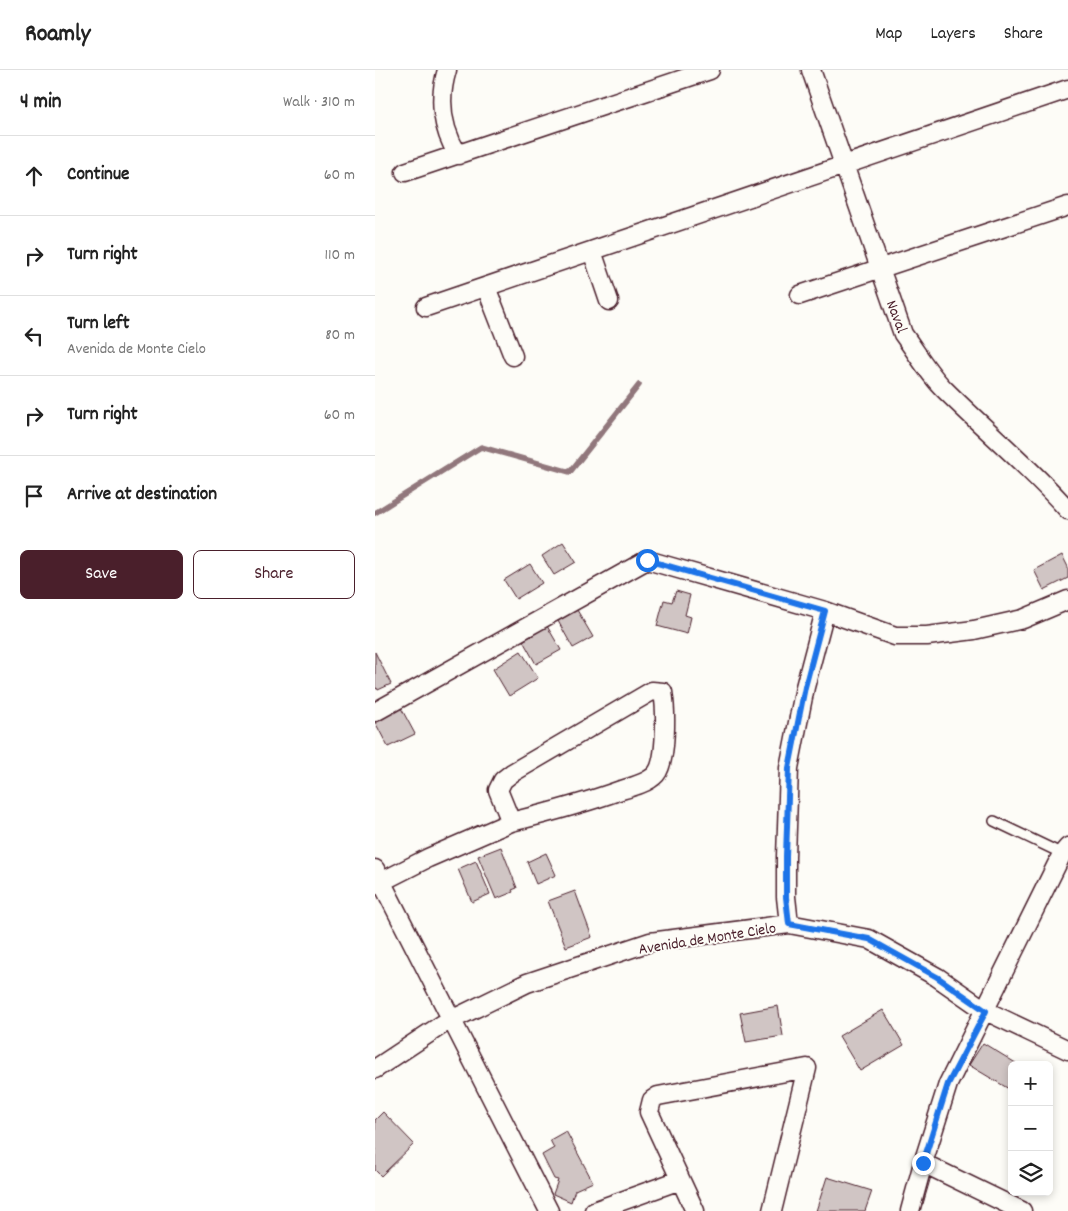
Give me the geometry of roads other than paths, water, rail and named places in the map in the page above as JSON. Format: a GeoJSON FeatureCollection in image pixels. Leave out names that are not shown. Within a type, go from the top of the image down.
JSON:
{"type":"FeatureCollection","features":[{"type":"Feature","properties":{"kind":"street"},"geometry":{"type":"LineString","coordinates":[[447,70],[444,78],[442,111],[448,139],[458,155]]}},
{"type":"Feature","properties":{"kind":"street","name":"Naval"},"geometry":{"type":"LineString","coordinates":[[811,70],[903,334],[925,367],[944,389],[1044,484],[1068,510]]}},
{"type":"Feature","properties":{"kind":"street"},"geometry":{"type":"LineString","coordinates":[[405,172],[705,71]]}},
{"type":"Feature","properties":{"kind":"street"},"geometry":{"type":"LineString","coordinates":[[426,307],[1068,89]]}},
{"type":"Feature","properties":{"kind":"street"},"geometry":{"type":"LineString","coordinates":[[800,295],[1068,206]]}},
{"type":"Feature","properties":{"kind":"street"},"geometry":{"type":"LineString","coordinates":[[592,251],[609,301]]}},
{"type":"Feature","properties":{"kind":"street"},"geometry":{"type":"LineString","coordinates":[[486,287],[513,356]]}},
{"type":"Feature","properties":{"kind":"street"},"geometry":{"type":"LineString","coordinates":[[375,712],[647,560],[825,611],[895,636],[927,636],[974,630],[1023,619],[1068,600]]}},
{"type":"Feature","properties":{"kind":"street"},"geometry":{"type":"LineString","coordinates":[[789,924],[786,897],[786,856],[789,768],[805,687],[825,611]]}},
{"type":"Feature","properties":{"kind":"street"},"geometry":{"type":"LineString","coordinates":[[511,822],[498,790],[503,780],[652,690],[663,692],[666,704],[665,723],[661,762],[655,775],[641,784],[579,805],[511,822],[377,879],[452,1019],[549,1211]]}},
{"type":"Feature","properties":{"kind":"street"},"geometry":{"type":"LineString","coordinates":[[910,1211],[948,1084],[1066,852]]}},
{"type":"Feature","properties":{"kind":"street","name":"Avenida de Monte Cielo"},"geometry":{"type":"LineString","coordinates":[[375,1069],[452,1019],[527,983],[650,942],[789,924],[869,939],[937,977],[986,1011],[1068,1050]]}},
{"type":"Feature","properties":{"kind":"street"},"geometry":{"type":"LineString","coordinates":[[695,1211],[649,1112],[652,1100],[657,1096],[807,1068],[771,1211]]}},
{"type":"Feature","properties":{"kind":"street"},"geometry":{"type":"LineString","coordinates":[[923,1163],[1022,1211]]}},
{"type":"Feature","properties":{"kind":"street"},"geometry":{"type":"LineString","coordinates":[[594,1211],[680,1180]]}},
{"type":"Feature","properties":{"kind":"lane"},"geometry":{"type":"LineString","coordinates":[[994,821],[1066,852]]}},
{"type":"Feature","properties":{"kind":"waterway"},"geometry":{"type":"LineString","coordinates":[[375,513],[481,447],[570,472],[639,385]]}}]}
